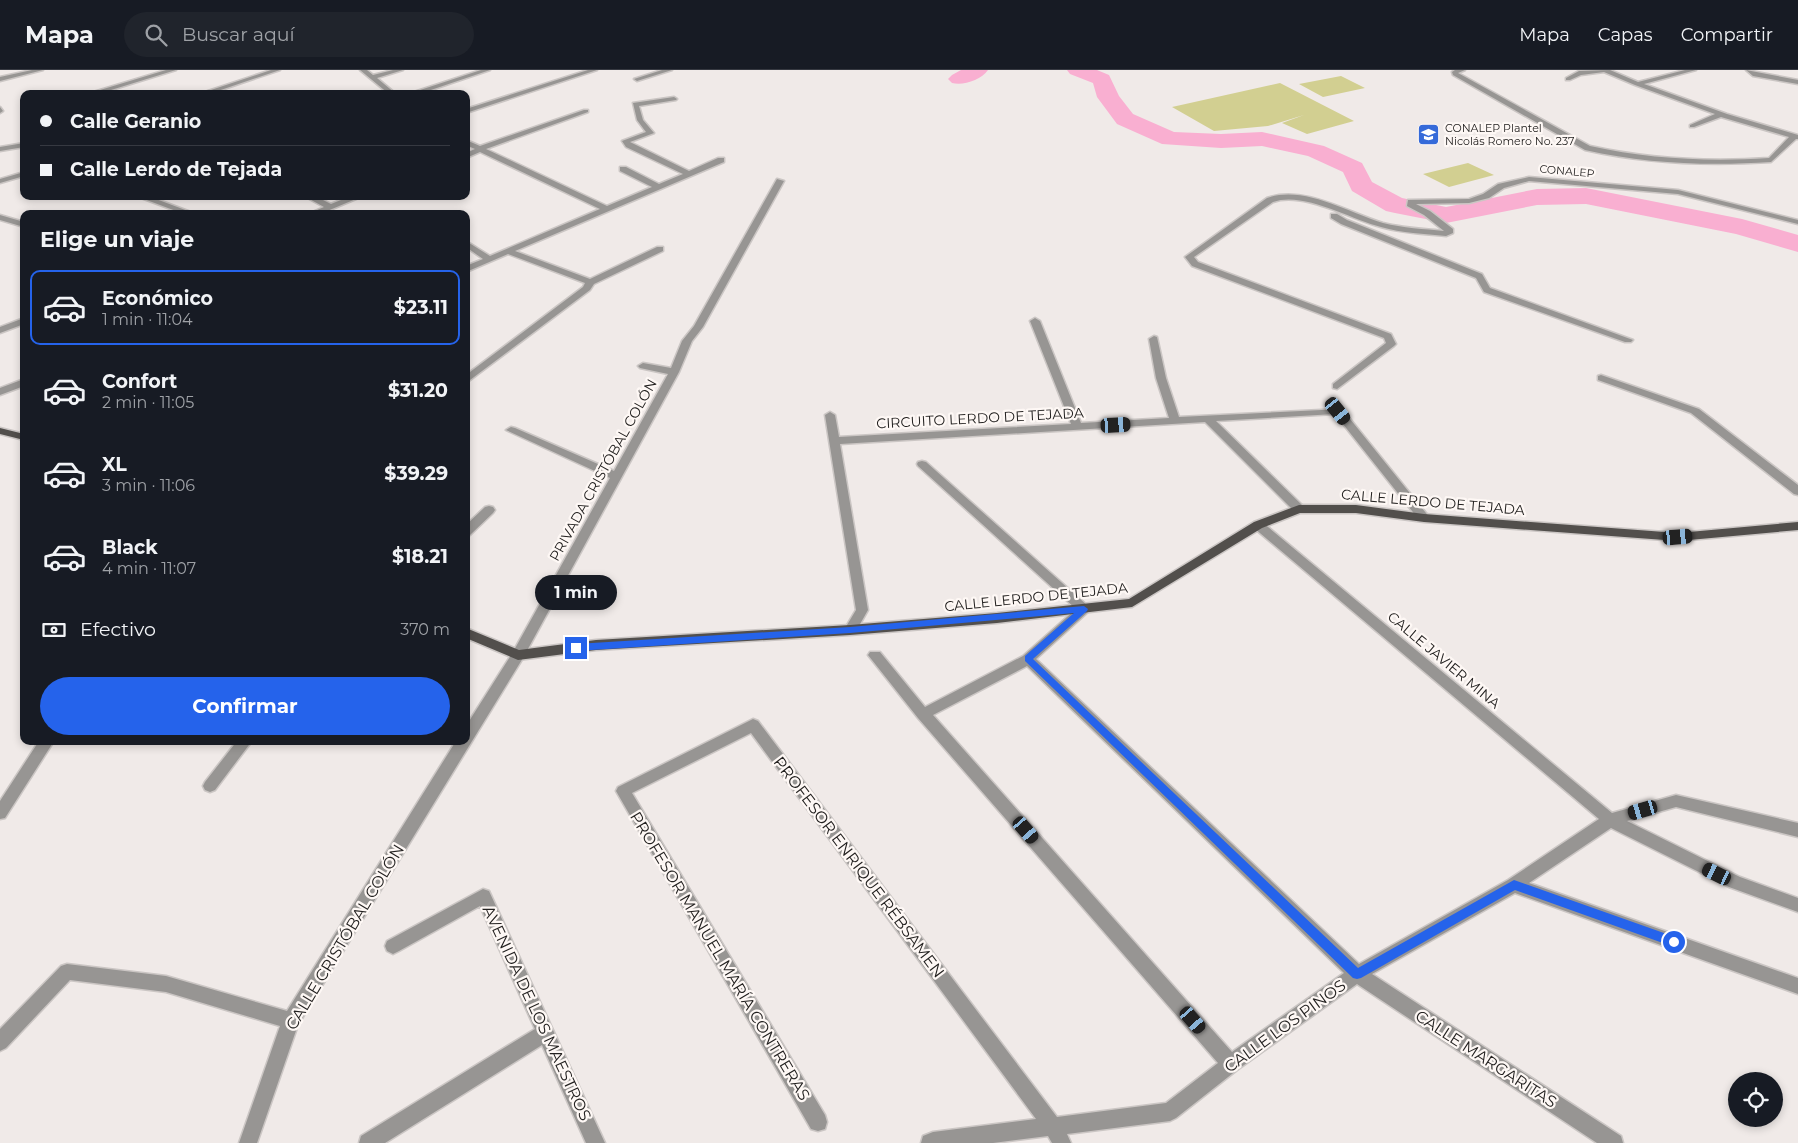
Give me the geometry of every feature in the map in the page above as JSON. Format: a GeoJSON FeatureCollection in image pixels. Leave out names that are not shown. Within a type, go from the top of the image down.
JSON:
{"type":"FeatureCollection","features":[{"type":"Feature","properties":{"kind":"main road"},"geometry":{"type":"LineString","coordinates":[[0,431],[20,436]]}},
{"type":"Feature","properties":{"kind":"main road","name":"CALLE LERDO DE TEJADA"},"geometry":{"type":"LineString","coordinates":[[518,655],[596,645],[850,630],[1132,603],[1258,525],[1299,509],[1356,509],[1424,518],[1678,537],[1798,526]]}},
{"type":"Feature","properties":{"kind":"main road"},"geometry":{"type":"LineString","coordinates":[[470,635],[518,655]]}},
{"type":"Feature","properties":{"kind":"street"},"geometry":{"type":"LineString","coordinates":[[0,79],[40,70]]}},
{"type":"Feature","properties":{"kind":"street"},"geometry":{"type":"LineString","coordinates":[[104,90],[173,70]]}},
{"type":"Feature","properties":{"kind":"street"},"geometry":{"type":"LineString","coordinates":[[214,90],[276,70]]}},
{"type":"Feature","properties":{"kind":"street"},"geometry":{"type":"LineString","coordinates":[[362,70],[373,76],[389,90]]}},
{"type":"Feature","properties":{"kind":"street"},"geometry":{"type":"LineString","coordinates":[[373,76],[400,70]]}},
{"type":"Feature","properties":{"kind":"street"},"geometry":{"type":"LineString","coordinates":[[424,90],[487,70]]}},
{"type":"Feature","properties":{"kind":"street"},"geometry":{"type":"LineString","coordinates":[[470,111],[594,70]]}},
{"type":"Feature","properties":{"kind":"street"},"geometry":{"type":"LineString","coordinates":[[1462,70],[1455,72],[1455,74],[1588,148],[1610,153],[1669,160],[1771,160],[1796,136],[1722,114],[1637,84],[1605,70],[1579,73],[1568,79]]}},
{"type":"Feature","properties":{"kind":"street"},"geometry":{"type":"LineString","coordinates":[[1637,84],[1693,70]]}},
{"type":"Feature","properties":{"kind":"street"},"geometry":{"type":"LineString","coordinates":[[1749,70],[1755,75],[1798,82]]}},
{"type":"Feature","properties":{"kind":"street"},"geometry":{"type":"LineString","coordinates":[[637,79],[664,71]]}},
{"type":"Feature","properties":{"kind":"street"},"geometry":{"type":"LineString","coordinates":[[674,99],[635,104],[640,120],[650,132],[626,141],[629,145],[690,174]]}},
{"type":"Feature","properties":{"kind":"street"},"geometry":{"type":"LineString","coordinates":[[470,154],[486,146],[586,111]]}},
{"type":"Feature","properties":{"kind":"street"},"geometry":{"type":"LineString","coordinates":[[1692,126],[1722,114]]}},
{"type":"Feature","properties":{"kind":"street"},"geometry":{"type":"LineString","coordinates":[[470,144],[607,209]]}},
{"type":"Feature","properties":{"kind":"street"},"geometry":{"type":"LineString","coordinates":[[0,149],[20,146]]}},
{"type":"Feature","properties":{"kind":"street"},"geometry":{"type":"LineString","coordinates":[[470,267],[721,160]]}},
{"type":"Feature","properties":{"kind":"street"},"geometry":{"type":"LineString","coordinates":[[623,169],[660,187]]}},
{"type":"Feature","properties":{"kind":"street"},"geometry":{"type":"LineString","coordinates":[[0,181],[20,175]]}},
{"type":"Feature","properties":{"kind":"street","name":"CONALEP"},"geometry":{"type":"LineString","coordinates":[[1337,386],[1391,344],[1388,336],[1195,264],[1189,256],[1270,200],[1281,196],[1310,200],[1336,211],[1382,225],[1446,234],[1450,231],[1427,213],[1410,204],[1411,202],[1469,201],[1486,196],[1501,186],[1528,179],[1678,192],[1798,222]]}},
{"type":"Feature","properties":{"kind":"street","name":"PRIVADA CRISTÓBAL COLÓN"},"geometry":{"type":"LineString","coordinates":[[518,655],[615,476],[673,376],[687,341],[698,327],[780,181]]}},
{"type":"Feature","properties":{"kind":"street"},"geometry":{"type":"LineString","coordinates":[[152,200],[180,210]]}},
{"type":"Feature","properties":{"kind":"street"},"geometry":{"type":"LineString","coordinates":[[316,200],[331,207]]}},
{"type":"Feature","properties":{"kind":"street"},"geometry":{"type":"LineString","coordinates":[[323,210],[349,200]]}},
{"type":"Feature","properties":{"kind":"street"},"geometry":{"type":"LineString","coordinates":[[1336,211],[1333,216],[1344,222],[1479,276],[1487,290],[1628,340]]}},
{"type":"Feature","properties":{"kind":"street"},"geometry":{"type":"LineString","coordinates":[[0,217],[20,224]]}},
{"type":"Feature","properties":{"kind":"street"},"geometry":{"type":"LineString","coordinates":[[470,246],[489,259]]}},
{"type":"Feature","properties":{"kind":"street"},"geometry":{"type":"LineString","coordinates":[[470,377],[587,288],[590,282],[660,249]]}},
{"type":"Feature","properties":{"kind":"street"},"geometry":{"type":"LineString","coordinates":[[508,251],[590,282]]}},
{"type":"Feature","properties":{"kind":"street"},"geometry":{"type":"LineString","coordinates":[[1035,321],[1077,427]]}},
{"type":"Feature","properties":{"kind":"street"},"geometry":{"type":"LineString","coordinates":[[0,330],[20,322]]}},
{"type":"Feature","properties":{"kind":"street"},"geometry":{"type":"LineString","coordinates":[[1154,339],[1161,378],[1175,422]]}},
{"type":"Feature","properties":{"kind":"street"},"geometry":{"type":"LineString","coordinates":[[643,366],[673,376]]}},
{"type":"Feature","properties":{"kind":"street"},"geometry":{"type":"LineString","coordinates":[[1602,378],[1695,411],[1798,492]]}},
{"type":"Feature","properties":{"kind":"street"},"geometry":{"type":"LineString","coordinates":[[0,392],[20,384]]}},
{"type":"Feature","properties":{"kind":"street","name":"CIRCUITO LERDO DE TEJADA"},"geometry":{"type":"LineString","coordinates":[[833,441],[1338,411],[1424,518]]}},
{"type":"Feature","properties":{"kind":"street"},"geometry":{"type":"LineString","coordinates":[[830,415],[862,610],[850,630]]}},
{"type":"Feature","properties":{"kind":"street"},"geometry":{"type":"LineString","coordinates":[[1209,420],[1299,509]]}},
{"type":"Feature","properties":{"kind":"street"},"geometry":{"type":"LineString","coordinates":[[511,430],[615,476]]}},
{"type":"Feature","properties":{"kind":"street"},"geometry":{"type":"LineString","coordinates":[[922,464],[1084,609],[1028,659],[923,714]]}},
{"type":"Feature","properties":{"kind":"street"},"geometry":{"type":"LineString","coordinates":[[470,528],[489,510]]}},
{"type":"Feature","properties":{"kind":"street","name":"CALLE JAVIER MINA"},"geometry":{"type":"LineString","coordinates":[[1258,525],[1610,820],[1735,882],[1798,905]]}},
{"type":"Feature","properties":{"kind":"street","name":"CALLE CRISTÓBAL COLÓN"},"geometry":{"type":"LineString","coordinates":[[470,732],[518,655]]}},
{"type":"Feature","properties":{"kind":"street"},"geometry":{"type":"LineString","coordinates":[[875,655],[923,714],[1232,1064]]}},
{"type":"Feature","properties":{"kind":"street","name":"CALLE MARGARITAS"},"geometry":{"type":"LineString","coordinates":[[1028,659],[1357,974],[1614,1143]]}},
{"type":"Feature","properties":{"kind":"street","name":"PROFESOR ENRIQUE RÉBSAMEN"},"geometry":{"type":"LineString","coordinates":[[623,791],[753,725],[1053,1126]]}},
{"type":"Feature","properties":{"kind":"street"},"geometry":{"type":"LineString","coordinates":[[0,812],[44,745]]}},
{"type":"Feature","properties":{"kind":"street"},"geometry":{"type":"LineString","coordinates":[[210,786],[242,745]]}},
{"type":"Feature","properties":{"kind":"street","name":"CALLE CRISTÓBAL COLÓN"},"geometry":{"type":"LineString","coordinates":[[248,1143],[291,1020],[462,745]]}},
{"type":"Feature","properties":{"kind":"street","name":"PROFESOR MANUEL MARÍA CONTRERAS"},"geometry":{"type":"LineString","coordinates":[[623,791],[818,1122]]}},
{"type":"Feature","properties":{"kind":"street","name":"CALLE LOS PINOS"},"geometry":{"type":"LineString","coordinates":[[930,1143],[933,1141],[1170,1112],[1232,1064],[1357,974],[1514,885],[1610,820],[1676,801],[1798,830]]}},
{"type":"Feature","properties":{"kind":"street"},"geometry":{"type":"LineString","coordinates":[[1514,885],[1798,986]]}},
{"type":"Feature","properties":{"kind":"street","name":"AVENIDA DE LOS MAESTROS"},"geometry":{"type":"LineString","coordinates":[[393,946],[483,896],[596,1143]]}},
{"type":"Feature","properties":{"kind":"street"},"geometry":{"type":"LineString","coordinates":[[0,1042],[67,972],[166,984],[291,1020]]}},
{"type":"Feature","properties":{"kind":"street"},"geometry":{"type":"LineString","coordinates":[[368,1143],[545,1033]]}},
{"type":"Feature","properties":{"kind":"street"},"geometry":{"type":"LineString","coordinates":[[1053,1126],[1062,1143]]}},
{"type":"Feature","properties":{"kind":"shaded area"},"geometry":{"type":"Polygon","coordinates":[[[1341,76],[1365,88],[1323,97],[1299,84],[1341,76]]]}},
{"type":"Feature","properties":{"kind":"shaded area"},"geometry":{"type":"Polygon","coordinates":[[[1280,83],[1354,121],[1307,134],[1282,123],[1304,115],[1268,126],[1214,131],[1172,107],[1280,83]]]}},
{"type":"Feature","properties":{"kind":"shaded area"},"geometry":{"type":"Polygon","coordinates":[[[1468,163],[1494,175],[1449,187],[1423,174],[1468,163]]]}},
{"type":"Feature","properties":{"kind":"waterway"},"geometry":{"type":"LineString","coordinates":[[959,79],[978,70]]}},
{"type":"Feature","properties":{"kind":"waterway"},"geometry":{"type":"LineString","coordinates":[[1077,70],[1102,79],[1108,97],[1125,119],[1170,139],[1221,141],[1262,139],[1316,151],[1353,168],[1361,186],[1395,205],[1418,209]]}},
{"type":"Feature","properties":{"kind":"waterway"},"geometry":{"type":"LineString","coordinates":[[1426,211],[1446,215],[1537,197],[1586,196],[1742,227],[1798,244]]}},
{"type":"Feature","properties":{"kind":"place","name":"CONALEP Plantel Nicolás Romero No. 237"},"geometry":{"type":"Point","coordinates":[1429,134]}},
{"type":"Feature","properties":{"kind":"route"},"geometry":{"type":"LineString","coordinates":[[576,648],[596,645],[850,630],[1084,609],[1028,659],[1357,974],[1514,885],[1674,942]]}}]}
